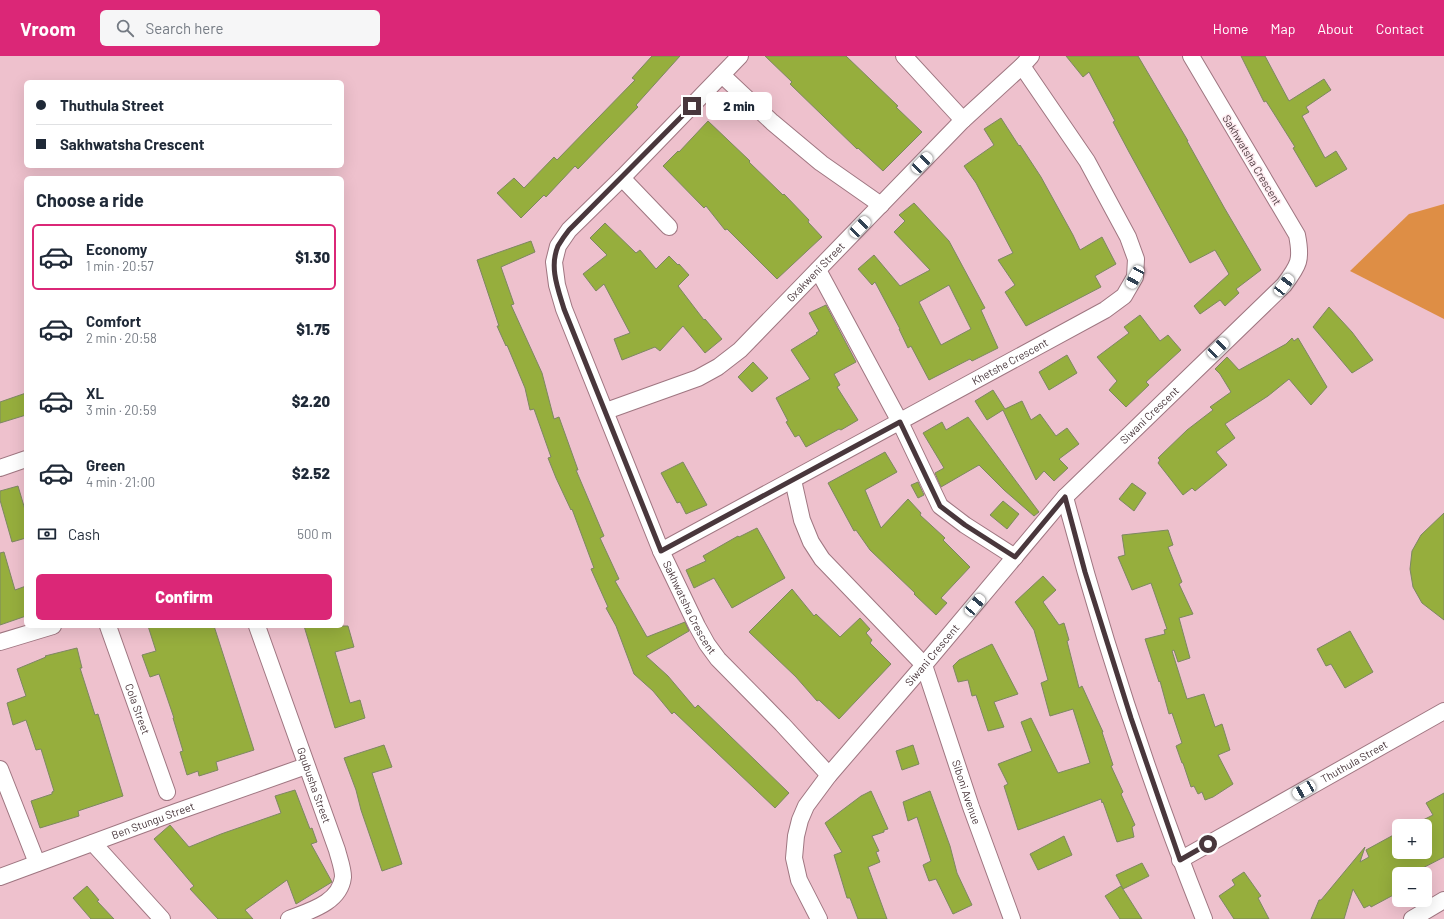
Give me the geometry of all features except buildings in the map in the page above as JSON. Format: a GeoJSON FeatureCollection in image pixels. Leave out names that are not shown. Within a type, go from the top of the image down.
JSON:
{"type":"FeatureCollection","features":[{"type":"Feature","properties":{"kind":"street","name":"Sakhwatsha Crescent"},"geometry":{"type":"LineString","coordinates":[[740,56],[622,178],[569,230],[558,246],[554,262],[557,285],[564,309],[661,551],[696,626],[706,644],[718,659],[782,724],[829,775]]}},
{"type":"Feature","properties":{"kind":"street"},"geometry":{"type":"LineString","coordinates":[[904,56],[964,120]]}},
{"type":"Feature","properties":{"kind":"street","name":"Sakhwatsha Crescent"},"geometry":{"type":"LineString","coordinates":[[1191,56],[1297,235],[1299,254],[1297,268]]}},
{"type":"Feature","properties":{"kind":"street","name":"Gxakweni Street"},"geometry":{"type":"LineString","coordinates":[[606,411],[698,378],[718,367],[740,350],[964,120],[1026,61]]}},
{"type":"Feature","properties":{"kind":"street","name":"Khetshe Crescent"},"geometry":{"type":"LineString","coordinates":[[661,551],[1105,310],[1124,296],[1135,277],[1136,259],[1128,238],[1087,161],[1026,61]]}},
{"type":"Feature","properties":{"kind":"street"},"geometry":{"type":"LineString","coordinates":[[722,75],[772,122],[821,163],[881,205]]}},
{"type":"Feature","properties":{"kind":"street"},"geometry":{"type":"LineString","coordinates":[[622,178],[669,227]]}},
{"type":"Feature","properties":{"kind":"street","name":"Siwani Crescent"},"geometry":{"type":"LineString","coordinates":[[819,919],[799,880],[794,858],[796,836],[806,806],[829,775],[924,665],[1065,497],[1284,285],[1297,268]]}},
{"type":"Feature","properties":{"kind":"street"},"geometry":{"type":"LineString","coordinates":[[818,270],[900,422],[940,506],[965,525],[1015,557]]}},
{"type":"Feature","properties":{"kind":"street"},"geometry":{"type":"LineString","coordinates":[[0,468],[24,460]]}},
{"type":"Feature","properties":{"kind":"street"},"geometry":{"type":"LineString","coordinates":[[793,480],[802,520],[811,542],[822,559],[924,665]]}},
{"type":"Feature","properties":{"kind":"street"},"geometry":{"type":"LineString","coordinates":[[1065,497],[1085,572],[1131,718],[1180,860],[1204,919]]}},
{"type":"Feature","properties":{"kind":"street"},"geometry":{"type":"LineString","coordinates":[[0,642],[46,628]]}},
{"type":"Feature","properties":{"kind":"street","name":"Cola Street"},"geometry":{"type":"LineString","coordinates":[[109,628],[167,792]]}},
{"type":"Feature","properties":{"kind":"street","name":"Gqubusha Street"},"geometry":{"type":"LineString","coordinates":[[258,628],[306,766],[335,843],[343,877],[339,888],[333,897],[322,906],[289,919]]}},
{"type":"Feature","properties":{"kind":"street","name":"Siboni Avenue"},"geometry":{"type":"LineString","coordinates":[[924,665],[971,807],[1012,919]]}},
{"type":"Feature","properties":{"kind":"street","name":"Thuthula Street"},"geometry":{"type":"LineString","coordinates":[[1180,860],[1444,711]]}},
{"type":"Feature","properties":{"kind":"street","name":"Ben Stungu Street"},"geometry":{"type":"LineString","coordinates":[[0,877],[306,766]]}},
{"type":"Feature","properties":{"kind":"street"},"geometry":{"type":"LineString","coordinates":[[0,769],[37,863]]}},
{"type":"Feature","properties":{"kind":"street"},"geometry":{"type":"LineString","coordinates":[[93,843],[162,919]]}},
{"type":"Feature","properties":{"kind":"street"},"geometry":{"type":"LineString","coordinates":[[1412,919],[1444,900]]}},
{"type":"Feature","properties":{"kind":"shaded area"},"geometry":{"type":"Polygon","coordinates":[[[1444,204],[1444,319],[1350,271],[1409,214],[1444,204]]]}},
{"type":"Feature","properties":{"kind":"route"},"geometry":{"type":"LineString","coordinates":[[692,106],[569,230],[558,246],[554,262],[557,285],[564,309],[661,551],[900,422],[940,506],[965,525],[1015,557],[1065,497],[1085,572],[1140,747],[1180,860],[1208,844]]}}]}
